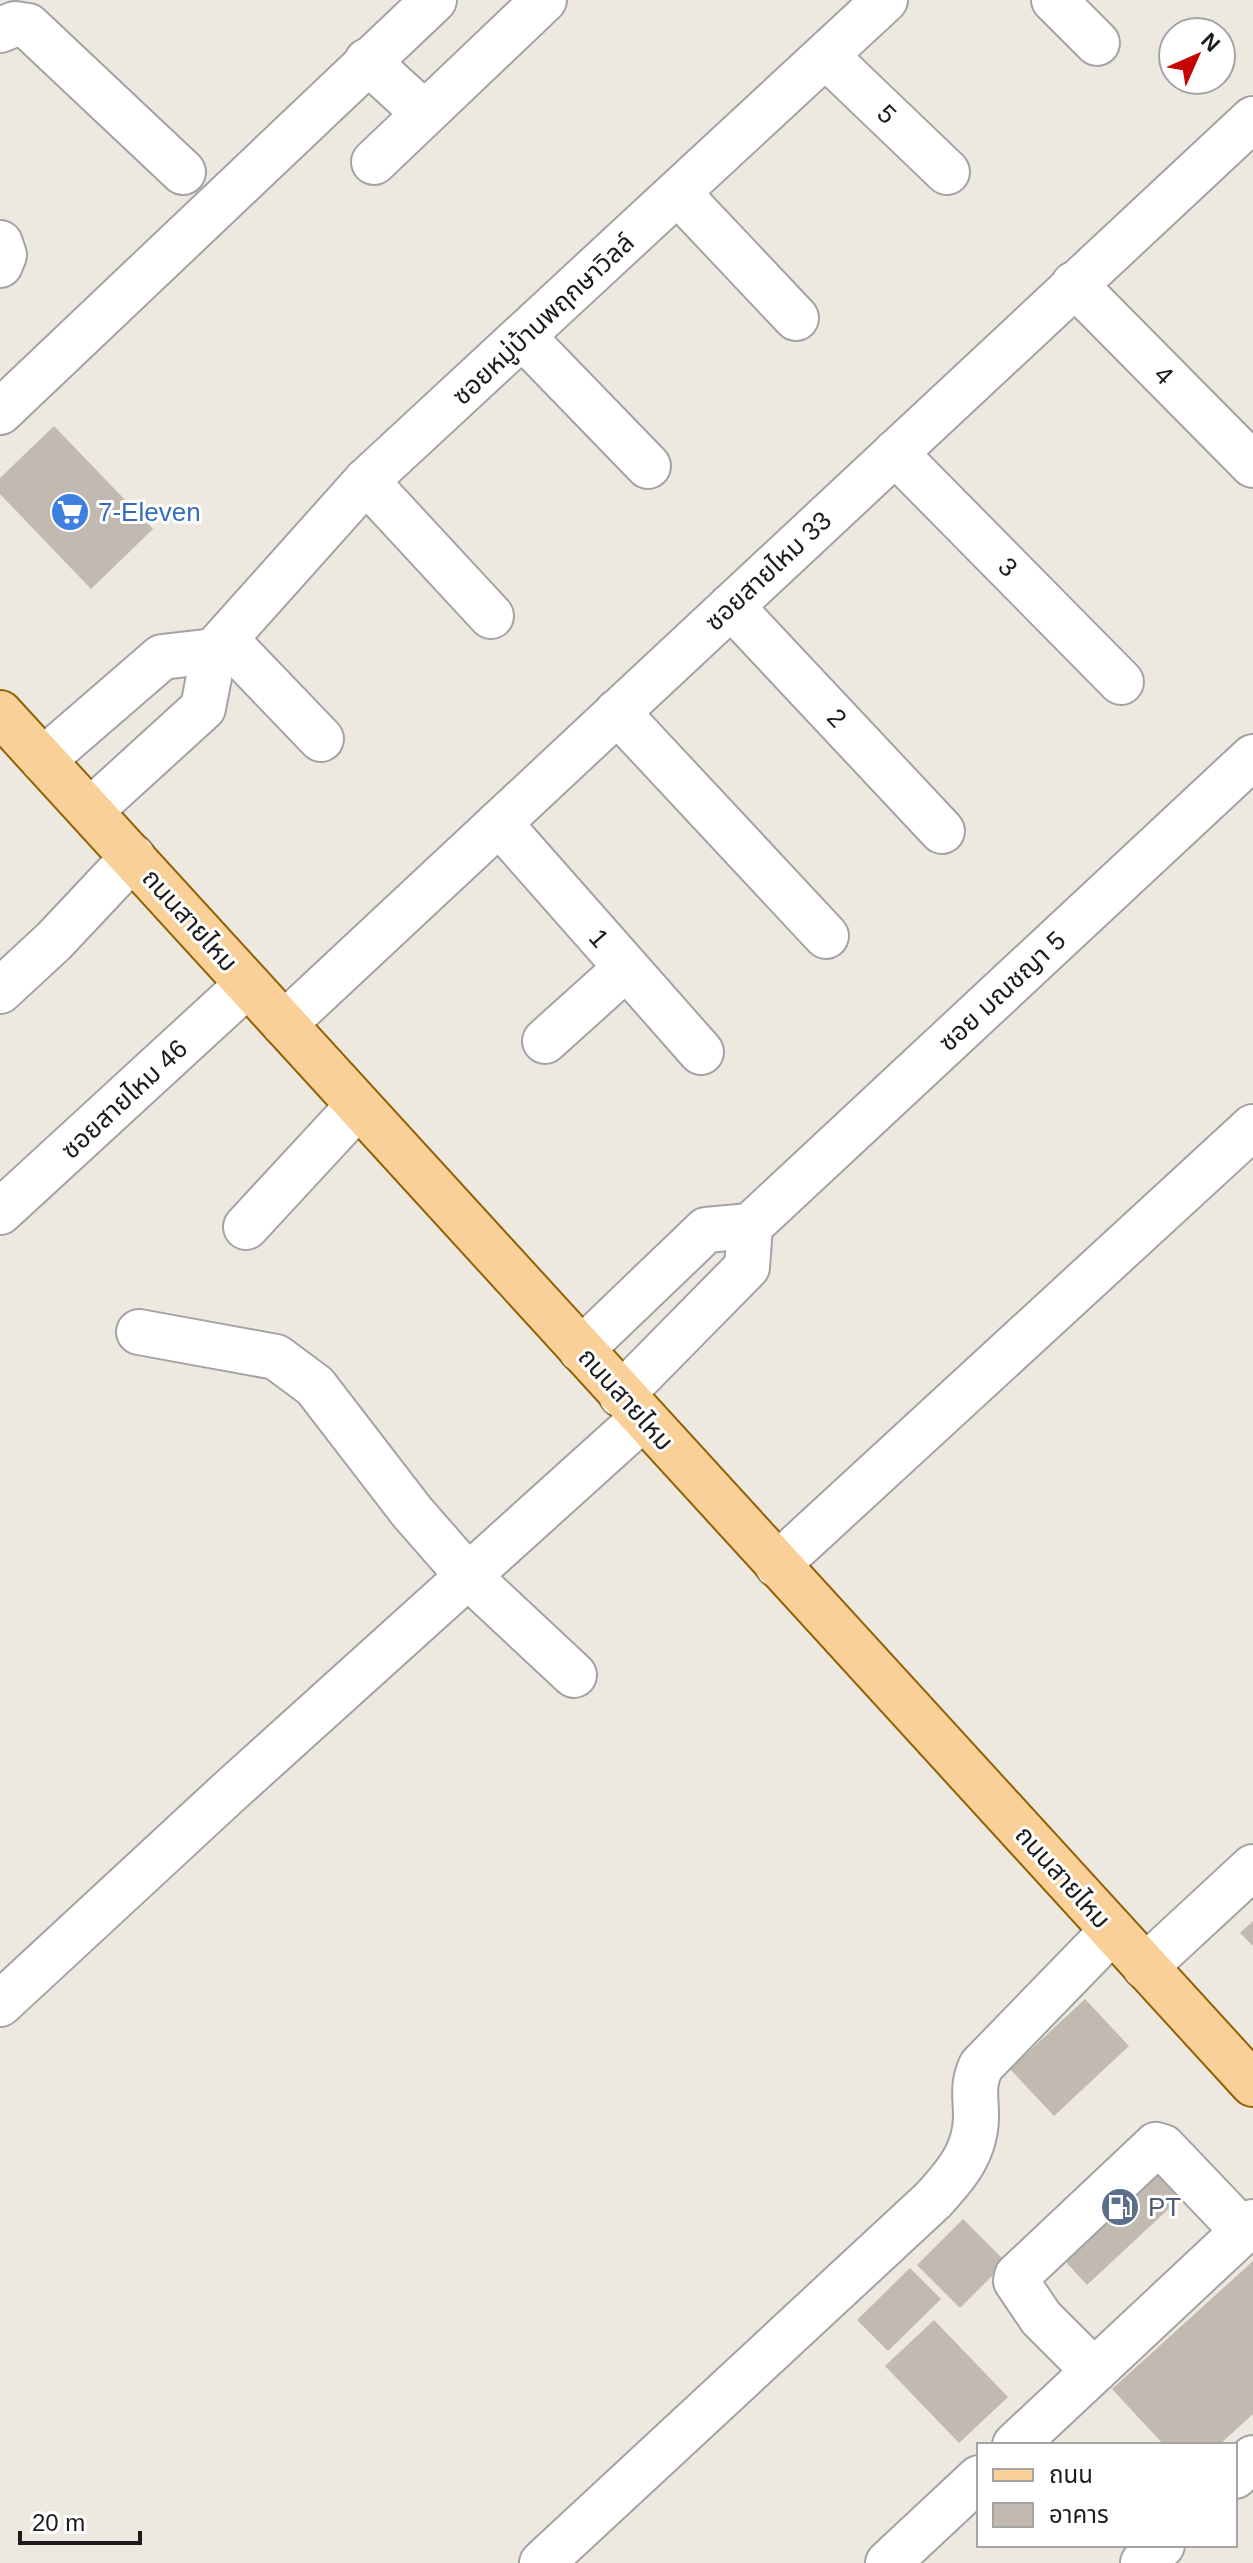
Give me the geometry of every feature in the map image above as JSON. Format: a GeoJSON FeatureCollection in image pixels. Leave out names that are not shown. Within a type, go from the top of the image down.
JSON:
{"type":"FeatureCollection","features":[{"type":"Feature","properties":{"kind":"main road","name":"ถนนสายไหม"},"geometry":{"type":"LineString","coordinates":[[0,713],[1253,2084]]}},
{"type":"Feature","properties":{"kind":"street"},"geometry":{"type":"LineString","coordinates":[[0,412],[434,0]]}},
{"type":"Feature","properties":{"kind":"street"},"geometry":{"type":"LineString","coordinates":[[374,162],[544,0]]}},
{"type":"Feature","properties":{"kind":"street","name":"ซอยหมู่บ้านพฤกษาวิลล์"},"geometry":{"type":"LineString","coordinates":[[220,645],[366,481],[524,338],[885,0]]}},
{"type":"Feature","properties":{"kind":"street"},"geometry":{"type":"LineString","coordinates":[[1054,0],[1097,43]]}},
{"type":"Feature","properties":{"kind":"street"},"geometry":{"type":"LineString","coordinates":[[0,30],[15,24],[28,26],[183,172]]}},
{"type":"Feature","properties":{"kind":"street","name":"5"},"geometry":{"type":"LineString","coordinates":[[826,56],[947,172]]}},
{"type":"Feature","properties":{"kind":"street"},"geometry":{"type":"LineString","coordinates":[[367,61],[424,113]]}},
{"type":"Feature","properties":{"kind":"street","name":"ซอยสายไหม 33"},"geometry":{"type":"LineString","coordinates":[[284,1024],[1253,119]]}},
{"type":"Feature","properties":{"kind":"street"},"geometry":{"type":"LineString","coordinates":[[678,193],[796,318]]}},
{"type":"Feature","properties":{"kind":"street"},"geometry":{"type":"LineString","coordinates":[[0,243],[4,255],[0,265]]}},
{"type":"Feature","properties":{"kind":"street","name":"4"},"geometry":{"type":"LineString","coordinates":[[1074,284],[1253,465]]}},
{"type":"Feature","properties":{"kind":"street"},"geometry":{"type":"LineString","coordinates":[[524,338],[648,466]]}},
{"type":"Feature","properties":{"kind":"street","name":"3"},"geometry":{"type":"LineString","coordinates":[[895,453],[1121,682]]}},
{"type":"Feature","properties":{"kind":"street"},"geometry":{"type":"LineString","coordinates":[[366,481],[491,616]]}},
{"type":"Feature","properties":{"kind":"street","name":"2"},"geometry":{"type":"LineString","coordinates":[[731,606],[942,831]]}},
{"type":"Feature","properties":{"kind":"street"},"geometry":{"type":"LineString","coordinates":[[220,645],[321,739]]}},
{"type":"Feature","properties":{"kind":"street"},"geometry":{"type":"LineString","coordinates":[[43,760],[162,657],[220,645]]}},
{"type":"Feature","properties":{"kind":"street"},"geometry":{"type":"LineString","coordinates":[[90,811],[203,708],[220,645]]}},
{"type":"Feature","properties":{"kind":"street"},"geometry":{"type":"LineString","coordinates":[[617,712],[826,936]]}},
{"type":"Feature","properties":{"kind":"street","name":"ซอย มณชญา 5"},"geometry":{"type":"LineString","coordinates":[[750,1226],[1253,757]]}},
{"type":"Feature","properties":{"kind":"street","name":"1"},"geometry":{"type":"LineString","coordinates":[[499,823],[701,1052]]}},
{"type":"Feature","properties":{"kind":"street"},"geometry":{"type":"LineString","coordinates":[[0,991],[54,941],[133,857]]}},
{"type":"Feature","properties":{"kind":"street"},"geometry":{"type":"LineString","coordinates":[[545,1041],[626,968]]}},
{"type":"Feature","properties":{"kind":"street","name":"ซอยสายไหม 46"},"geometry":{"type":"LineString","coordinates":[[0,1212],[247,985]]}},
{"type":"Feature","properties":{"kind":"street"},"geometry":{"type":"LineString","coordinates":[[246,1227],[357,1107]]}},
{"type":"Feature","properties":{"kind":"street"},"geometry":{"type":"LineString","coordinates":[[777,1565],[1253,1127]]}},
{"type":"Feature","properties":{"kind":"street"},"geometry":{"type":"LineString","coordinates":[[0,2004],[468,1576],[632,1406],[747,1267],[750,1226],[706,1230],[581,1350]]}},
{"type":"Feature","properties":{"kind":"street"},"geometry":{"type":"LineString","coordinates":[[139,1332],[276,1357],[315,1386],[412,1512],[468,1576],[574,1675]]}},
{"type":"Feature","properties":{"kind":"street"},"geometry":{"type":"LineString","coordinates":[[1145,1967],[1253,1867]]}},
{"type":"Feature","properties":{"kind":"street"},"geometry":{"type":"LineString","coordinates":[[542,2563],[942,2191],[958,2172],[971,2148],[976,2117],[972,2086],[981,2066],[1112,1931]]}},
{"type":"Feature","properties":{"kind":"street"},"geometry":{"type":"LineString","coordinates":[[1017,2443],[1094,2371],[1248,2226],[1163,2147],[1156,2145],[1017,2276],[1016,2281],[1041,2318],[1094,2371]]}},
{"type":"Feature","properties":{"kind":"street"},"geometry":{"type":"LineString","coordinates":[[1237,2474],[1253,2458]]}},
{"type":"Feature","properties":{"kind":"street"},"geometry":{"type":"LineString","coordinates":[[888,2563],[977,2480]]}},
{"type":"Feature","properties":{"kind":"street"},"geometry":{"type":"LineString","coordinates":[[1143,2563],[1160,2547]]}},
{"type":"Feature","properties":{"kind":"building"},"geometry":{"type":"Polygon","coordinates":[[[54,426],[153,529],[91,589],[0,494],[0,478],[54,426]]]}},
{"type":"Feature","properties":{"kind":"building"},"geometry":{"type":"Polygon","coordinates":[[[1253,1921],[1253,1946],[1240,1933],[1253,1921]]]}},
{"type":"Feature","properties":{"kind":"building"},"geometry":{"type":"Polygon","coordinates":[[[1085,1999],[1129,2046],[1054,2116],[1010,2069],[1085,1999]]]}},
{"type":"Feature","properties":{"kind":"building"},"geometry":{"type":"Polygon","coordinates":[[[1160,2125],[1206,2174],[1087,2285],[1042,2236],[1160,2125]]]}},
{"type":"Feature","properties":{"kind":"building"},"geometry":{"type":"Polygon","coordinates":[[[963,2219],[1006,2262],[960,2308],[917,2265],[963,2219]]]}},
{"type":"Feature","properties":{"kind":"building"},"geometry":{"type":"Polygon","coordinates":[[[1253,2261],[1253,2414],[1221,2443],[1162,2443],[1112,2389],[1253,2261]]]}},
{"type":"Feature","properties":{"kind":"building"},"geometry":{"type":"Polygon","coordinates":[[[910,2268],[941,2299],[888,2351],[857,2320],[910,2268]]]}},
{"type":"Feature","properties":{"kind":"building"},"geometry":{"type":"Polygon","coordinates":[[[934,2320],[1008,2397],[959,2443],[885,2366],[934,2320]]]}},
{"type":"Feature","properties":{"kind":"place","name":"7-Eleven"},"geometry":{"type":"Point","coordinates":[70,512]}},
{"type":"Feature","properties":{"kind":"place","name":"PT"},"geometry":{"type":"Point","coordinates":[1120,2207]}}]}
